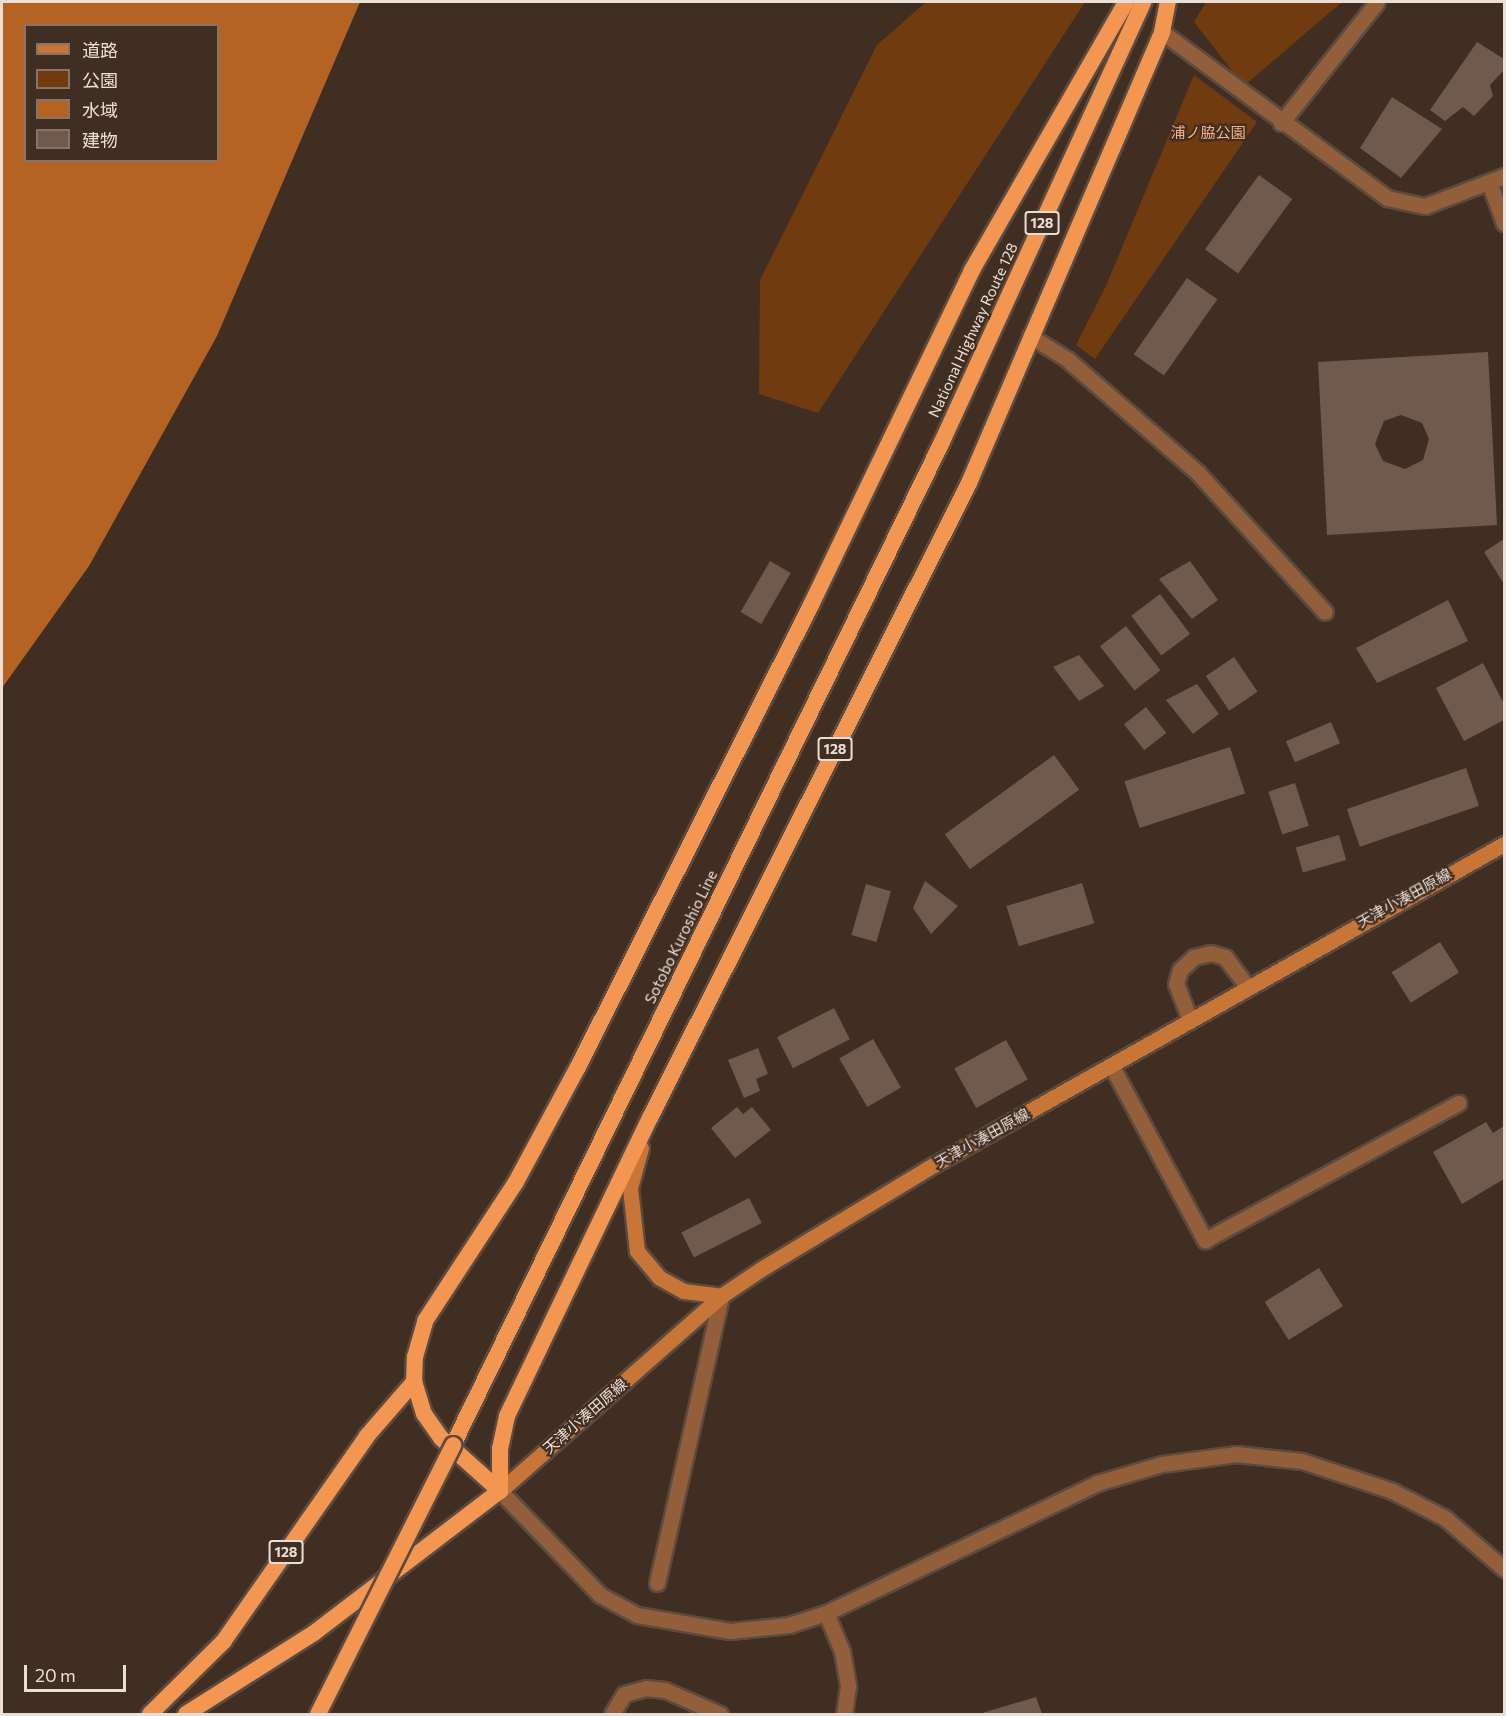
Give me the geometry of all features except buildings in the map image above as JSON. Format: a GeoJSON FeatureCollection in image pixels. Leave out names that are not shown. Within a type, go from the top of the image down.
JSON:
{"type":"FeatureCollection","features":[{"type":"Feature","properties":{"kind":"highway","name":"128"},"geometry":{"type":"LineString","coordinates":[[500,1491],[441,1438],[424,1414],[414,1382],[415,1356],[425,1321],[516,1182],[578,1067],[810,605],[972,270],[1126,2]]}},
{"type":"Feature","properties":{"kind":"highway","name":"National Highway Route 128"},"geometry":{"type":"LineString","coordinates":[[941,444],[1143,2]]}},
{"type":"Feature","properties":{"kind":"highway","name":"128"},"geometry":{"type":"LineString","coordinates":[[500,1491],[500,1449],[507,1416],[651,1116],[969,483],[1162,32],[1168,2]]}},
{"type":"Feature","properties":{"kind":"highway","name":"Sotobo Kuroshio Line"},"geometry":{"type":"LineString","coordinates":[[318,1714],[453,1445],[941,444]]}},
{"type":"Feature","properties":{"kind":"highway","name":"128"},"geometry":{"type":"LineString","coordinates":[[150,1714],[189,1681],[223,1642],[368,1436],[414,1382]]}},
{"type":"Feature","properties":{"kind":"highway"},"geometry":{"type":"LineString","coordinates":[[186,1714],[314,1633],[500,1491]]}},
{"type":"Feature","properties":{"kind":"main road","name":"天津小湊田原線"},"geometry":{"type":"LineString","coordinates":[[500,1491],[721,1296],[840,1219],[1504,844]]}},
{"type":"Feature","properties":{"kind":"main road"},"geometry":{"type":"LineString","coordinates":[[651,1116],[630,1188],[637,1251],[660,1278],[683,1291],[721,1296]]}},
{"type":"Feature","properties":{"kind":"street"},"geometry":{"type":"LineString","coordinates":[[1281,123],[1377,2]]}},
{"type":"Feature","properties":{"kind":"street"},"geometry":{"type":"LineString","coordinates":[[1162,32],[1281,123],[1387,198],[1425,206],[1504,176]]}},
{"type":"Feature","properties":{"kind":"street"},"geometry":{"type":"LineString","coordinates":[[1489,182],[1504,223]]}},
{"type":"Feature","properties":{"kind":"street"},"geometry":{"type":"LineString","coordinates":[[1030,336],[1067,359],[1198,473],[1325,612]]}},
{"type":"Feature","properties":{"kind":"street"},"geometry":{"type":"LineString","coordinates":[[1190,1020],[1176,984],[1180,970],[1194,957],[1211,953],[1225,957],[1248,987]]}},
{"type":"Feature","properties":{"kind":"street"},"geometry":{"type":"LineString","coordinates":[[1111,1065],[1204,1240],[1458,1103]]}},
{"type":"Feature","properties":{"kind":"street"},"geometry":{"type":"LineString","coordinates":[[657,1583],[721,1296]]}},
{"type":"Feature","properties":{"kind":"street"},"geometry":{"type":"LineString","coordinates":[[500,1491],[576,1574],[600,1595],[637,1615],[730,1631],[789,1625],[826,1613],[1097,1483],[1162,1464],[1236,1454],[1302,1461],[1392,1491],[1445,1518],[1504,1569]]}},
{"type":"Feature","properties":{"kind":"street"},"geometry":{"type":"LineString","coordinates":[[826,1613],[842,1651],[848,1686],[844,1714]]}},
{"type":"Feature","properties":{"kind":"street"},"geometry":{"type":"LineString","coordinates":[[612,1714],[624,1694],[646,1688],[665,1690],[720,1714]]}},
{"type":"Feature","properties":{"kind":"green space"},"geometry":{"type":"Polygon","coordinates":[[[926,2],[1085,2],[818,413],[759,394],[760,280],[877,45],[926,2]]]}},
{"type":"Feature","properties":{"kind":"green space"},"geometry":{"type":"Polygon","coordinates":[[[1206,2],[1342,2],[1244,86],[1194,22],[1206,2]]]}},
{"type":"Feature","properties":{"kind":"green space","name":"浦ノ脇公園"},"geometry":{"type":"Polygon","coordinates":[[[1194,75],[1257,122],[1095,359],[1076,345],[1106,286],[1194,75]]]}},
{"type":"Feature","properties":{"kind":"water"},"geometry":{"type":"Polygon","coordinates":[[[2,2],[360,2],[217,336],[89,566],[2,688],[2,2]]]}}]}
